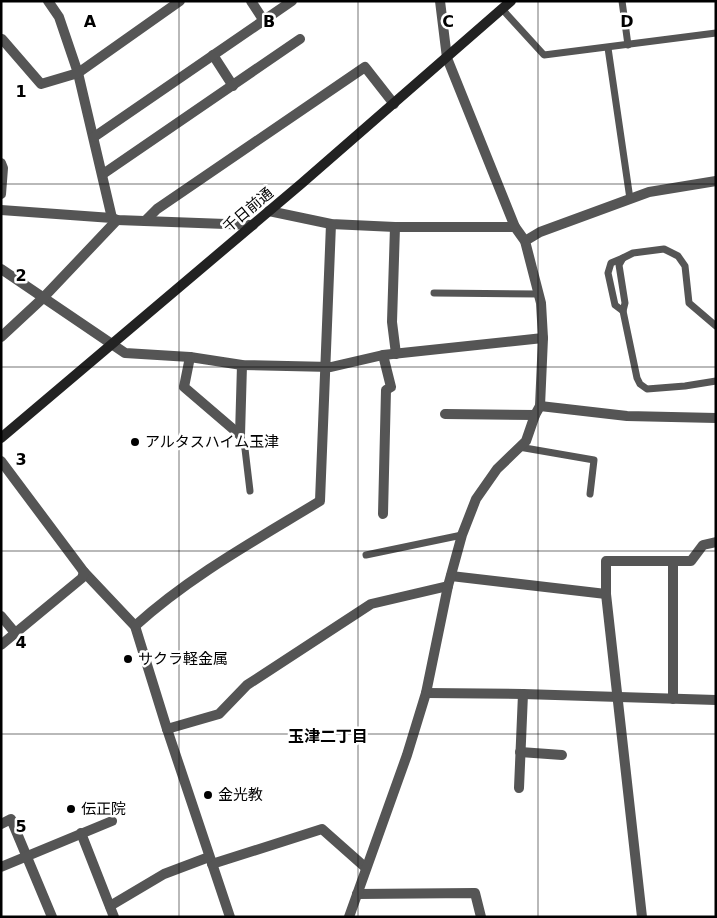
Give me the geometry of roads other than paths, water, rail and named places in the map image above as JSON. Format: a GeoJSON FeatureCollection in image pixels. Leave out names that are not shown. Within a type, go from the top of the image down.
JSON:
{"type":"FeatureCollection","features":[{"type":"Feature","properties":{"kind":"main road","name":"千日前通"},"geometry":{"type":"LineString","coordinates":[[1,438],[253,225],[511,1]]}},
{"type":"Feature","properties":{"kind":"street"},"geometry":{"type":"LineString","coordinates":[[48,1],[60,18],[78,73],[115,219]]}},
{"type":"Feature","properties":{"kind":"street"},"geometry":{"type":"LineString","coordinates":[[2,38],[41,84],[78,73],[180,1]]}},
{"type":"Feature","properties":{"kind":"street"},"geometry":{"type":"LineString","coordinates":[[252,1],[264,20]]}},
{"type":"Feature","properties":{"kind":"street"},"geometry":{"type":"LineString","coordinates":[[94,137],[292,1]]}},
{"type":"Feature","properties":{"kind":"street"},"geometry":{"type":"LineString","coordinates":[[349,917],[407,755],[426,692],[462,535],[476,500],[497,469],[526,441],[538,411],[543,338],[539,294],[525,241],[515,227],[446,58],[440,1]]}},
{"type":"Feature","properties":{"kind":"street"},"geometry":{"type":"LineString","coordinates":[[103,174],[300,38]]}},
{"type":"Feature","properties":{"kind":"street"},"geometry":{"type":"LineString","coordinates":[[213,56],[233,86]]}},
{"type":"Feature","properties":{"kind":"street"},"geometry":{"type":"LineString","coordinates":[[145,221],[157,209],[365,67],[394,104]]}},
{"type":"Feature","properties":{"kind":"street"},"geometry":{"type":"LineString","coordinates":[[1,163],[3,168],[1,194]]}},
{"type":"Feature","properties":{"kind":"street"},"geometry":{"type":"LineString","coordinates":[[525,241],[540,232],[649,192],[716,181]]}},
{"type":"Feature","properties":{"kind":"street"},"geometry":{"type":"LineString","coordinates":[[1,210],[145,221],[253,225]]}},
{"type":"Feature","properties":{"kind":"street"},"geometry":{"type":"LineString","coordinates":[[269,211],[331,224],[395,227],[515,227]]}},
{"type":"Feature","properties":{"kind":"street"},"geometry":{"type":"LineString","coordinates":[[1,337],[43,298],[115,219]]}},
{"type":"Feature","properties":{"kind":"street"},"geometry":{"type":"LineString","coordinates":[[135,626],[158,605],[217,564],[320,502],[331,224]]}},
{"type":"Feature","properties":{"kind":"street"},"geometry":{"type":"LineString","coordinates":[[395,227],[392,322],[396,354]]}},
{"type":"Feature","properties":{"kind":"street"},"geometry":{"type":"LineString","coordinates":[[1,270],[125,353],[190,357],[242,365],[326,367],[383,355],[543,338]]}},
{"type":"Feature","properties":{"kind":"street"},"geometry":{"type":"LineString","coordinates":[[383,355],[391,387],[386,390],[383,514]]}},
{"type":"Feature","properties":{"kind":"street"},"geometry":{"type":"LineString","coordinates":[[190,357],[184,387],[240,435]]}},
{"type":"Feature","properties":{"kind":"street"},"geometry":{"type":"LineString","coordinates":[[240,435],[242,365]]}},
{"type":"Feature","properties":{"kind":"street"},"geometry":{"type":"LineString","coordinates":[[445,414],[538,411],[716,418]]}},
{"type":"Feature","properties":{"kind":"street"},"geometry":{"type":"LineString","coordinates":[[1,461],[84,572],[135,626],[167,729],[230,917]]}},
{"type":"Feature","properties":{"kind":"street"},"geometry":{"type":"LineString","coordinates":[[642,917],[606,594],[606,561],[691,561],[703,545],[716,542]]}},
{"type":"Feature","properties":{"kind":"street"},"geometry":{"type":"LineString","coordinates":[[673,562],[673,699]]}},
{"type":"Feature","properties":{"kind":"street"},"geometry":{"type":"LineString","coordinates":[[1,645],[82,578],[84,572]]}},
{"type":"Feature","properties":{"kind":"street"},"geometry":{"type":"LineString","coordinates":[[167,729],[219,714],[247,685],[371,604],[450,581],[606,594]]}},
{"type":"Feature","properties":{"kind":"street"},"geometry":{"type":"LineString","coordinates":[[1,616],[16,634]]}},
{"type":"Feature","properties":{"kind":"street"},"geometry":{"type":"LineString","coordinates":[[426,692],[716,700]]}},
{"type":"Feature","properties":{"kind":"street"},"geometry":{"type":"LineString","coordinates":[[519,788],[523,694]]}},
{"type":"Feature","properties":{"kind":"street"},"geometry":{"type":"LineString","coordinates":[[520,752],[562,755]]}},
{"type":"Feature","properties":{"kind":"street"},"geometry":{"type":"LineString","coordinates":[[1,824],[11,819],[52,917]]}},
{"type":"Feature","properties":{"kind":"street"},"geometry":{"type":"LineString","coordinates":[[1,867],[112,821]]}},
{"type":"Feature","properties":{"kind":"street"},"geometry":{"type":"LineString","coordinates":[[110,906],[164,874],[322,829],[366,868]]}},
{"type":"Feature","properties":{"kind":"street"},"geometry":{"type":"LineString","coordinates":[[81,834],[114,917]]}},
{"type":"Feature","properties":{"kind":"street"},"geometry":{"type":"LineString","coordinates":[[357,894],[475,893],[481,917]]}},
{"type":"Feature","properties":{"kind":"lane"},"geometry":{"type":"LineString","coordinates":[[622,1],[628,45]]}},
{"type":"Feature","properties":{"kind":"lane"},"geometry":{"type":"LineString","coordinates":[[502,9],[544,55],[716,34]]}},
{"type":"Feature","properties":{"kind":"lane"},"geometry":{"type":"LineString","coordinates":[[608,48],[630,199]]}},
{"type":"Feature","properties":{"kind":"lane"},"geometry":{"type":"LineString","coordinates":[[622,310],[615,305],[608,273],[611,263],[633,253],[664,249],[678,256],[684,266],[688,303],[716,326]]}},
{"type":"Feature","properties":{"kind":"lane"},"geometry":{"type":"LineString","coordinates":[[624,258],[619,265],[625,303],[622,310],[640,384],[647,389],[685,386],[716,380]]}},
{"type":"Feature","properties":{"kind":"lane"},"geometry":{"type":"LineString","coordinates":[[434,293],[539,294]]}},
{"type":"Feature","properties":{"kind":"lane"},"geometry":{"type":"LineString","coordinates":[[240,435],[245,449],[250,491]]}},
{"type":"Feature","properties":{"kind":"lane"},"geometry":{"type":"LineString","coordinates":[[519,447],[594,460],[590,494]]}},
{"type":"Feature","properties":{"kind":"lane"},"geometry":{"type":"LineString","coordinates":[[366,555],[462,535]]}},
{"type":"Feature","properties":{"kind":"place","name":"アルタスハイム玉津"},"geometry":{"type":"Point","coordinates":[135,442]}},
{"type":"Feature","properties":{"kind":"place","name":"サクラ軽金属"},"geometry":{"type":"Point","coordinates":[128,659]}},
{"type":"Feature","properties":{"kind":"place","name":"金光教"},"geometry":{"type":"Point","coordinates":[208,795]}},
{"type":"Feature","properties":{"kind":"place","name":"伝正院"},"geometry":{"type":"Point","coordinates":[71,809]}},
{"type":"Feature","properties":{"kind":"district","name":"玉津二丁目"},"geometry":{"type":"Point","coordinates":[328,736]}}]}
